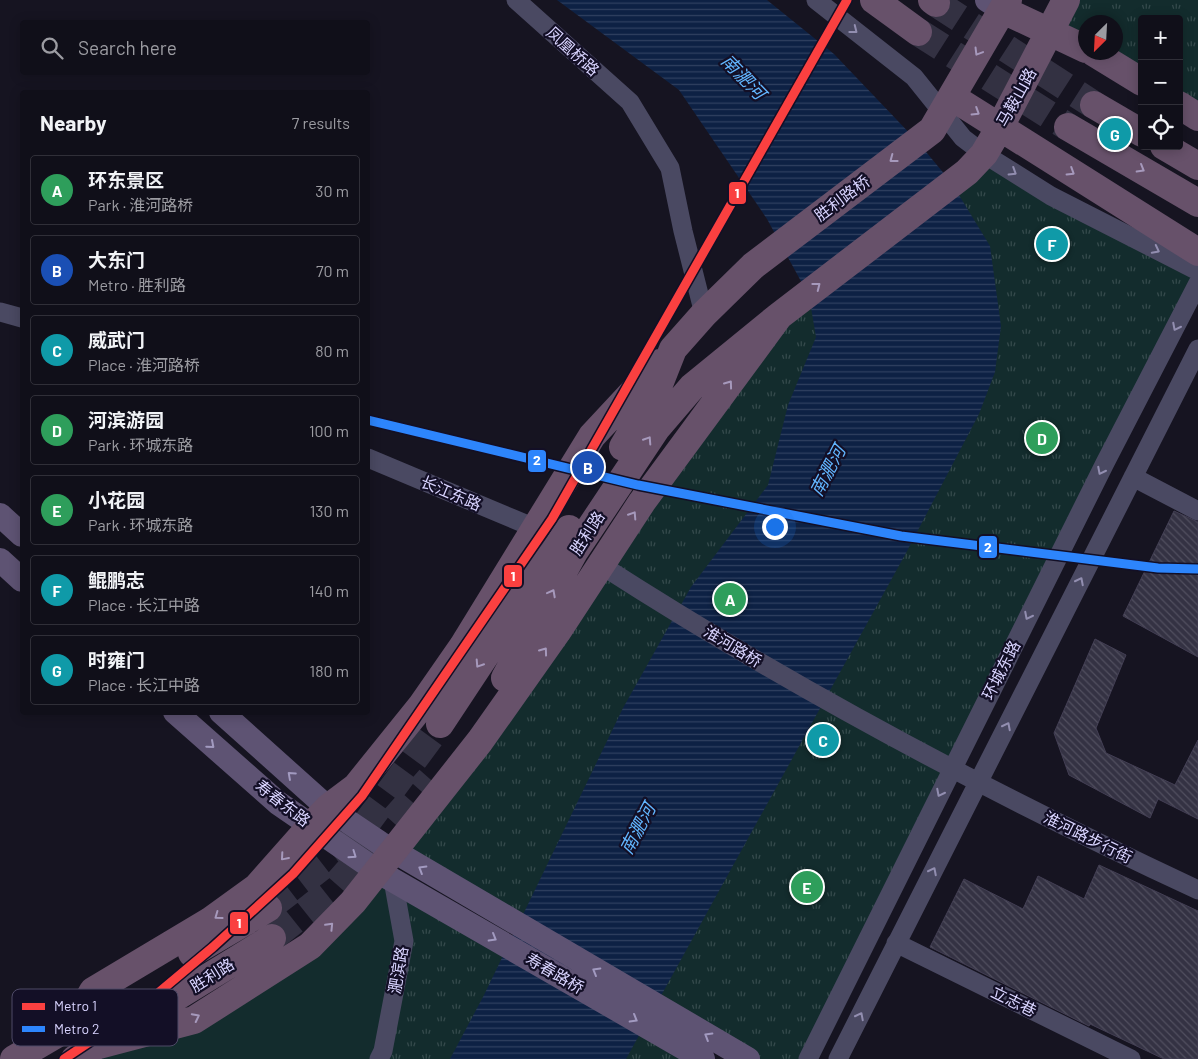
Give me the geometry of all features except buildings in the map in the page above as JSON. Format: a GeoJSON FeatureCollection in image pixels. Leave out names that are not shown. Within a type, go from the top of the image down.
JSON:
{"type":"FeatureCollection","features":[{"type":"Feature","properties":{"kind":"highway"},"geometry":{"type":"LineString","coordinates":[[874,0],[918,32]]}},
{"type":"Feature","properties":{"kind":"highway","name":"马鞍山路"},"geometry":{"type":"LineString","coordinates":[[779,316],[967,172],[984,154],[1052,31],[1066,0]]}},
{"type":"Feature","properties":{"kind":"highway"},"geometry":{"type":"LineString","coordinates":[[1078,44],[999,3],[942,113],[1000,127],[1198,252]]}},
{"type":"Feature","properties":{"kind":"highway"},"geometry":{"type":"LineString","coordinates":[[1106,60],[1138,80]]}},
{"type":"Feature","properties":{"kind":"highway"},"geometry":{"type":"LineString","coordinates":[[1094,105],[1138,131]]}},
{"type":"Feature","properties":{"kind":"highway"},"geometry":{"type":"LineString","coordinates":[[1183,108],[1198,117]]}},
{"type":"Feature","properties":{"kind":"highway","name":"胜利路桥"},"geometry":{"type":"LineString","coordinates":[[753,266],[942,113]]}},
{"type":"Feature","properties":{"kind":"highway"},"geometry":{"type":"LineString","coordinates":[[1068,127],[1198,202]]}},
{"type":"Feature","properties":{"kind":"highway"},"geometry":{"type":"LineString","coordinates":[[1171,150],[1198,166]]}},
{"type":"Feature","properties":{"kind":"highway","name":"胜利路"},"geometry":{"type":"LineString","coordinates":[[440,724],[606,475],[656,392],[673,349],[704,314],[753,266]]}},
{"type":"Feature","properties":{"kind":"highway"},"geometry":{"type":"LineString","coordinates":[[178,1024],[194,1020],[310,946],[387,867],[558,632],[642,502],[779,316]]}},
{"type":"Feature","properties":{"kind":"highway","name":"胜利路"},"geometry":{"type":"LineString","coordinates":[[430,779],[474,724],[516,661],[574,552],[656,429],[692,387],[779,316]]}},
{"type":"Feature","properties":{"kind":"highway"},"geometry":{"type":"LineString","coordinates":[[96,989],[210,922],[257,887],[320,817],[356,787],[422,705],[463,646],[592,436],[673,349]]}},
{"type":"Feature","properties":{"kind":"highway","name":"胜利路"},"geometry":{"type":"LineString","coordinates":[[132,989],[268,908]]}},
{"type":"Feature","properties":{"kind":"highway","name":"胜利路"},"geometry":{"type":"LineString","coordinates":[[178,996],[272,938]]}},
{"type":"Feature","properties":{"kind":"highway","name":"胜利路"},"geometry":{"type":"LineString","coordinates":[[14,1059],[36,1046]]}},
{"type":"Feature","properties":{"kind":"highway","name":"胜利路"},"geometry":{"type":"LineString","coordinates":[[75,1059],[97,1046]]}},
{"type":"Feature","properties":{"kind":"main road"},"geometry":{"type":"LineString","coordinates":[[0,515],[20,533]]}},
{"type":"Feature","properties":{"kind":"main road"},"geometry":{"type":"LineString","coordinates":[[0,560],[20,578]]}},
{"type":"Feature","properties":{"kind":"main road","name":"寿春东路"},"geometry":{"type":"LineString","coordinates":[[178,715],[278,803],[320,817]]}},
{"type":"Feature","properties":{"kind":"main road","name":"寿春东路"},"geometry":{"type":"LineString","coordinates":[[224,715],[320,817],[451,914]]}},
{"type":"Feature","properties":{"kind":"main road","name":"寿春东路"},"geometry":{"type":"LineString","coordinates":[[387,867],[464,894]]}},
{"type":"Feature","properties":{"kind":"main road","name":"寿春路桥"},"geometry":{"type":"LineString","coordinates":[[464,894],[664,1022]]}},
{"type":"Feature","properties":{"kind":"main road","name":"寿春路桥"},"geometry":{"type":"LineString","coordinates":[[451,914],[664,1022]]}},
{"type":"Feature","properties":{"kind":"main road"},"geometry":{"type":"LineString","coordinates":[[664,1022],[703,1059]]}},
{"type":"Feature","properties":{"kind":"main road"},"geometry":{"type":"LineString","coordinates":[[664,1022],[748,1059]]}},
{"type":"Feature","properties":{"kind":"street","name":"凤凰桥路"},"geometry":{"type":"LineString","coordinates":[[516,0],[630,102],[670,168],[683,231],[704,314]]}},
{"type":"Feature","properties":{"kind":"street"},"geometry":{"type":"LineString","coordinates":[[816,0],[914,77],[963,138],[984,154],[1051,196],[1198,271]]}},
{"type":"Feature","properties":{"kind":"street","name":"环城东路"},"geometry":{"type":"LineString","coordinates":[[808,1059],[1105,463],[1198,283]]}},
{"type":"Feature","properties":{"kind":"street"},"geometry":{"type":"LineString","coordinates":[[0,312],[20,317]]}},
{"type":"Feature","properties":{"kind":"street","name":"环城东路"},"geometry":{"type":"LineString","coordinates":[[838,1059],[1198,349]]}},
{"type":"Feature","properties":{"kind":"street","name":"长江东路"},"geometry":{"type":"LineString","coordinates":[[370,459],[535,528]]}},
{"type":"Feature","properties":{"kind":"street"},"geometry":{"type":"LineString","coordinates":[[1133,477],[1198,510]]}},
{"type":"Feature","properties":{"kind":"street","name":"淮河路桥"},"geometry":{"type":"LineString","coordinates":[[601,565],[642,592],[824,700],[952,769]]}},
{"type":"Feature","properties":{"kind":"street","name":"淮河路步行街"},"geometry":{"type":"LineString","coordinates":[[952,769],[1198,890]]}},
{"type":"Feature","properties":{"kind":"street","name":"淝滨路"},"geometry":{"type":"LineString","coordinates":[[379,1059],[383,1051],[404,941],[387,867]]}},
{"type":"Feature","properties":{"kind":"street","name":"立志巷"},"geometry":{"type":"LineString","coordinates":[[896,943],[1131,1059]]}},
{"type":"Feature","properties":{"kind":"green space"},"geometry":{"type":"Polygon","coordinates":[[[1066,0],[1198,0],[1198,117],[1183,108],[1183,15],[1138,15],[1138,77],[1123,60],[1123,15],[1078,15],[1078,45],[1052,31],[1066,0]]]}},
{"type":"Feature","properties":{"kind":"green space"},"geometry":{"type":"Polygon","coordinates":[[[984,154],[1198,271],[808,1059],[748,1059],[392,851],[779,316],[984,154]]]}},
{"type":"Feature","properties":{"kind":"green space"},"geometry":{"type":"Polygon","coordinates":[[[393,880],[703,1059],[379,1059],[393,880]]]}},
{"type":"Feature","properties":{"kind":"green space"},"geometry":{"type":"Polygon","coordinates":[[[393,880],[404,941],[379,1059],[76,1059],[115,1046],[178,1046],[178,1025],[194,1020],[353,902],[393,880]]]}},
{"type":"Feature","properties":{"kind":"water","name":"南淝河"},"geometry":{"type":"Polygon","coordinates":[[[557,0],[767,0],[834,54],[917,141],[951,182],[990,246],[1001,326],[995,372],[979,414],[906,553],[626,1059],[450,1059],[484,995],[623,708],[691,587],[768,485],[788,405],[816,337],[809,296],[767,219],[679,90],[557,0]]]}},
{"type":"Feature","properties":{"kind":"tunnel"},"geometry":{"type":"LineString","coordinates":[[936,3],[1094,105]]}},
{"type":"Feature","properties":{"kind":"tunnel"},"geometry":{"type":"LineString","coordinates":[[918,32],[1068,127]]}},
{"type":"Feature","properties":{"kind":"tunnel"},"geometry":{"type":"LineString","coordinates":[[268,908],[351,844],[440,724]]}},
{"type":"Feature","properties":{"kind":"tunnel"},"geometry":{"type":"LineString","coordinates":[[272,938],[330,892],[430,779]]}},
{"type":"Feature","properties":{"kind":"metro line","name":"1"},"geometry":{"type":"LineString","coordinates":[[163,989],[213,947],[293,874],[362,796],[552,519],[847,0]]}},
{"type":"Feature","properties":{"kind":"metro line","name":"2"},"geometry":{"type":"LineString","coordinates":[[370,420],[638,485],[901,536],[1158,568],[1198,569]]}},
{"type":"Feature","properties":{"kind":"metro line","name":"1"},"geometry":{"type":"LineString","coordinates":[[64,1059],[84,1046]]}},
{"type":"Feature","properties":{"kind":"place","name":"时雍门"},"geometry":{"type":"Point","coordinates":[1115,134]}},
{"type":"Feature","properties":{"kind":"place","name":"鲲鹏志"},"geometry":{"type":"Point","coordinates":[1052,244]}},
{"type":"Feature","properties":{"kind":"place","name":"河滨游园"},"geometry":{"type":"Point","coordinates":[1042,438]}},
{"type":"Feature","properties":{"kind":"place","name":"大东门"},"geometry":{"type":"Point","coordinates":[588,467]}},
{"type":"Feature","properties":{"kind":"place","name":"环东景区"},"geometry":{"type":"Point","coordinates":[730,599]}},
{"type":"Feature","properties":{"kind":"place","name":"威武门"},"geometry":{"type":"Point","coordinates":[823,740]}},
{"type":"Feature","properties":{"kind":"place","name":"小花园"},"geometry":{"type":"Point","coordinates":[807,887]}}]}
